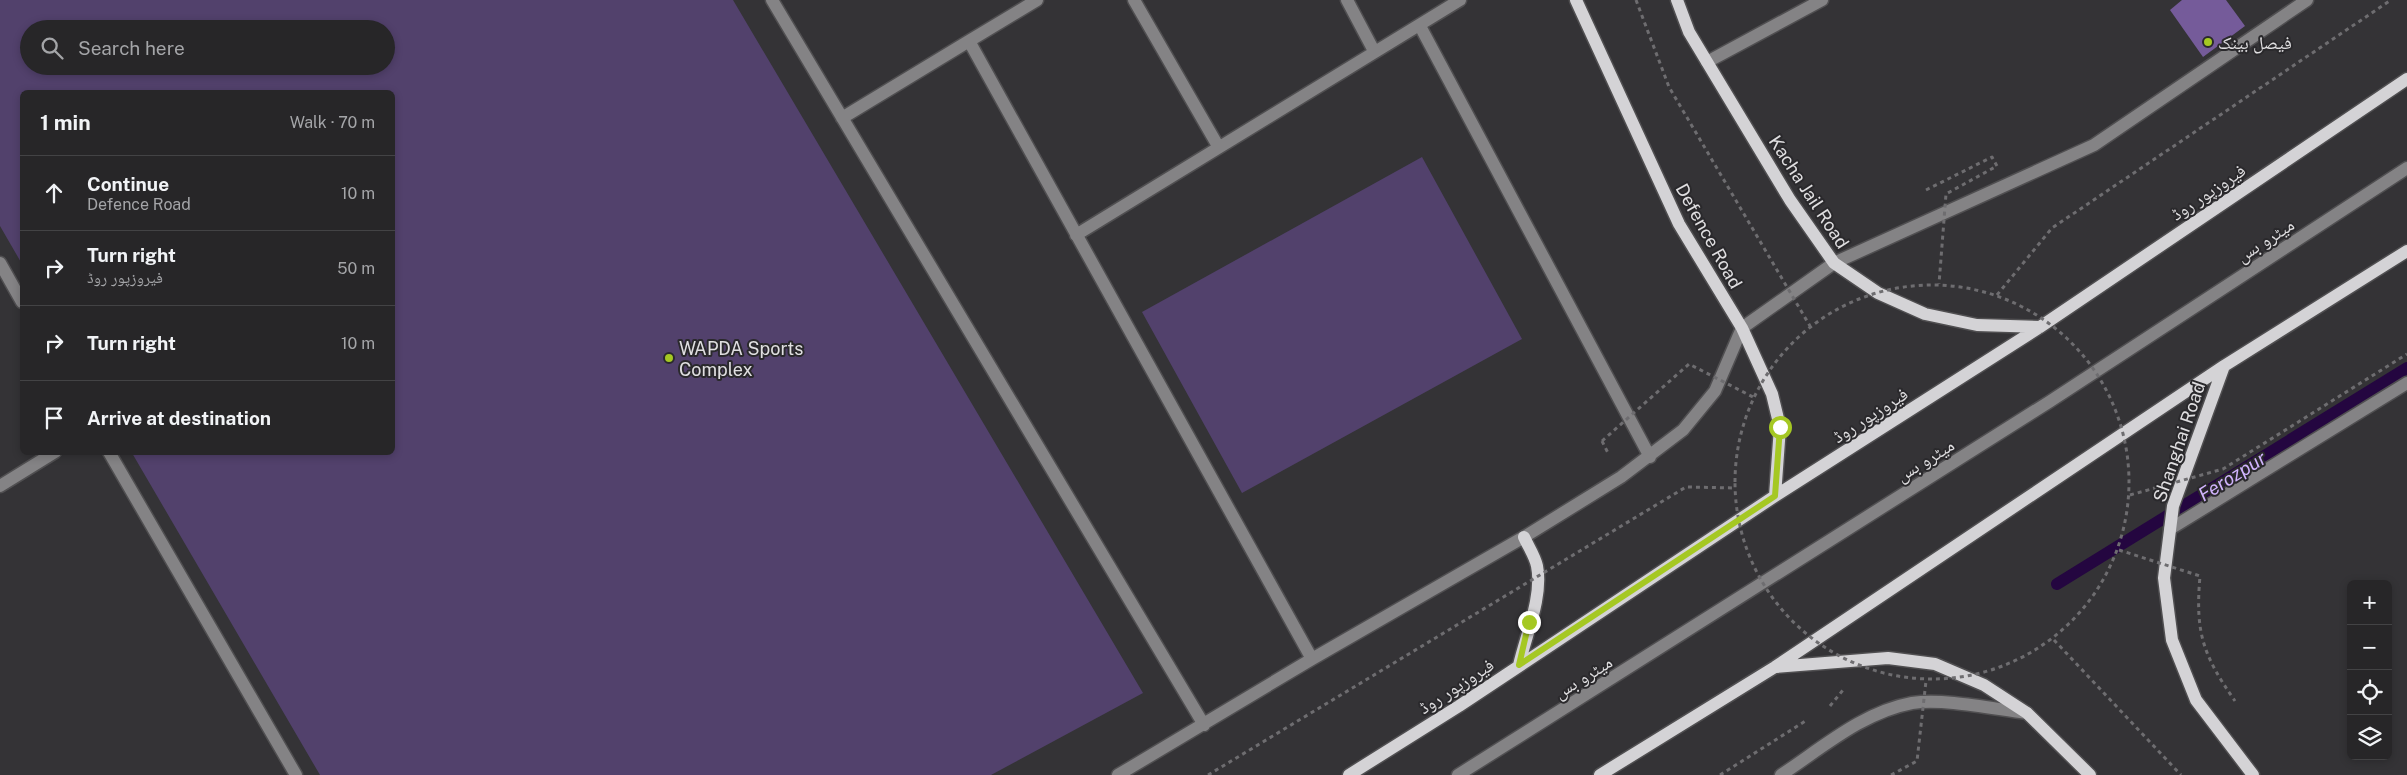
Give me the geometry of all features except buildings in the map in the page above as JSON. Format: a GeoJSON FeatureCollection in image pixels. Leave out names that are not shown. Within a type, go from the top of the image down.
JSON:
{"type":"FeatureCollection","features":[{"type":"Feature","properties":{"kind":"main road","name":"Defence Road"},"geometry":{"type":"LineString","coordinates":[[1576,0],[1679,224],[1742,328],[1772,394],[1780,427],[1775,496]]}},
{"type":"Feature","properties":{"kind":"main road","name":"Kacha Jail Road"},"geometry":{"type":"LineString","coordinates":[[1677,0],[1689,32],[1790,200],[1834,263],[1878,293],[1925,314],[1977,325],[2040,326]]}},
{"type":"Feature","properties":{"kind":"main road","name":"فیروزپور روڈ"},"geometry":{"type":"LineString","coordinates":[[1349,775],[1459,706],[1775,496],[2040,326],[2407,79]]}},
{"type":"Feature","properties":{"kind":"main road"},"geometry":{"type":"LineString","coordinates":[[1600,775],[1775,667],[2224,366],[2407,251]]}},
{"type":"Feature","properties":{"kind":"main road","name":"Shanghai Road"},"geometry":{"type":"LineString","coordinates":[[2224,366],[2173,506],[2164,578],[2172,640],[2196,700],[2253,775]]}},
{"type":"Feature","properties":{"kind":"main road"},"geometry":{"type":"LineString","coordinates":[[1519,665],[1537,599],[1538,584],[1536,564],[1524,537]]}},
{"type":"Feature","properties":{"kind":"main road"},"geometry":{"type":"LineString","coordinates":[[1775,667],[1888,658],[1935,664],[1984,685],[2027,713],[2090,775]]}},
{"type":"Feature","properties":{"kind":"street"},"geometry":{"type":"LineString","coordinates":[[772,0],[1204,725]]}},
{"type":"Feature","properties":{"kind":"street"},"geometry":{"type":"LineString","coordinates":[[842,118],[1037,0]]}},
{"type":"Feature","properties":{"kind":"street"},"geometry":{"type":"LineString","coordinates":[[1134,0],[1218,146]]}},
{"type":"Feature","properties":{"kind":"street"},"geometry":{"type":"LineString","coordinates":[[1347,0],[1374,51]]}},
{"type":"Feature","properties":{"kind":"street"},"geometry":{"type":"LineString","coordinates":[[1076,234],[1460,0]]}},
{"type":"Feature","properties":{"kind":"street"},"geometry":{"type":"LineString","coordinates":[[1707,62],[1822,0]]}},
{"type":"Feature","properties":{"kind":"street"},"geometry":{"type":"LineString","coordinates":[[1118,775],[1312,659],[1524,537],[1650,457],[1683,430],[1715,391],[1742,328],[1834,263],[2094,145],[2307,0]]}},
{"type":"Feature","properties":{"kind":"street"},"geometry":{"type":"LineString","coordinates":[[1420,26],[1650,457]]}},
{"type":"Feature","properties":{"kind":"street"},"geometry":{"type":"LineString","coordinates":[[969,41],[1312,659]]}},
{"type":"Feature","properties":{"kind":"street","name":"میٹرو بس"},"geometry":{"type":"LineString","coordinates":[[1458,775],[2049,402],[2407,168]]}},
{"type":"Feature","properties":{"kind":"street"},"geometry":{"type":"LineString","coordinates":[[0,263],[20,298]]}},
{"type":"Feature","properties":{"kind":"street"},"geometry":{"type":"LineString","coordinates":[[2170,529],[2407,382]]}},
{"type":"Feature","properties":{"kind":"street"},"geometry":{"type":"LineString","coordinates":[[0,486],[50,455]]}},
{"type":"Feature","properties":{"kind":"street"},"geometry":{"type":"LineString","coordinates":[[111,455],[296,775]]}},
{"type":"Feature","properties":{"kind":"street"},"geometry":{"type":"LineString","coordinates":[[1781,775],[1866,718],[1912,703],[1960,704],[2027,713]]}},
{"type":"Feature","properties":{"kind":"path"},"geometry":{"type":"LineString","coordinates":[[1636,0],[1670,87],[1810,326]]}},
{"type":"Feature","properties":{"kind":"path"},"geometry":{"type":"LineString","coordinates":[[1997,295],[2052,228],[2391,0]]}},
{"type":"Feature","properties":{"kind":"path"},"geometry":{"type":"LineString","coordinates":[[1926,190],[1992,156],[1998,166],[1946,194],[1939,284]]}},
{"type":"Feature","properties":{"kind":"path"},"geometry":{"type":"LineString","coordinates":[[1939,284],[1997,295],[2043,318],[2081,352],[2109,396],[2126,444],[2130,495],[2118,550],[2093,599],[2054,640],[1994,672],[1926,681],[1859,667],[1810,638],[1770,596],[1744,545],[1734,488],[1738,441],[1753,397],[1778,358],[1810,326],[1858,299],[1893,288],[1939,284]]}},
{"type":"Feature","properties":{"kind":"path"},"geometry":{"type":"LineString","coordinates":[[2130,495],[2223,469],[2407,354]]}},
{"type":"Feature","properties":{"kind":"path"},"geometry":{"type":"LineString","coordinates":[[1602,441],[1689,364],[1753,397]]}},
{"type":"Feature","properties":{"kind":"path"},"geometry":{"type":"LineString","coordinates":[[1208,775],[1686,487],[1734,488]]}},
{"type":"Feature","properties":{"kind":"path"},"geometry":{"type":"LineString","coordinates":[[2118,550],[2200,576],[2197,606],[2201,640],[2214,670],[2235,701]]}},
{"type":"Feature","properties":{"kind":"path"},"geometry":{"type":"LineString","coordinates":[[2054,640],[2181,775]]}},
{"type":"Feature","properties":{"kind":"path"},"geometry":{"type":"LineString","coordinates":[[1891,775],[1917,761],[1926,681]]}},
{"type":"Feature","properties":{"kind":"path"},"geometry":{"type":"LineString","coordinates":[[1823,711],[1831,706],[1848,682]]}},
{"type":"Feature","properties":{"kind":"path"},"geometry":{"type":"LineString","coordinates":[[1720,775],[1815,716]]}},
{"type":"Feature","properties":{"kind":"shaded area","name":"WAPDA Sports Complex"},"geometry":{"type":"Polygon","coordinates":[[[0,0],[733,0],[1143,693],[991,775],[320,775],[133,455],[395,455],[395,90],[20,90],[20,261],[0,226],[0,0]]]}},
{"type":"Feature","properties":{"kind":"shaded area"},"geometry":{"type":"Polygon","coordinates":[[[1422,157],[1522,339],[1242,493],[1142,312],[1422,157]]]}},
{"type":"Feature","properties":{"kind":"waterway","name":"Ferozpur"},"geometry":{"type":"LineString","coordinates":[[2057,584],[2407,368]]}},
{"type":"Feature","properties":{"kind":"place","name":"فیصل بینک"},"geometry":{"type":"Point","coordinates":[2208,42]}},
{"type":"Feature","properties":{"kind":"place","name":"WAPDA Sports Complex"},"geometry":{"type":"Point","coordinates":[669,358]}},
{"type":"Feature","properties":{"kind":"route"},"geometry":{"type":"LineString","coordinates":[[1529,622],[1519,665],[1775,496],[1780,427]]}}]}
